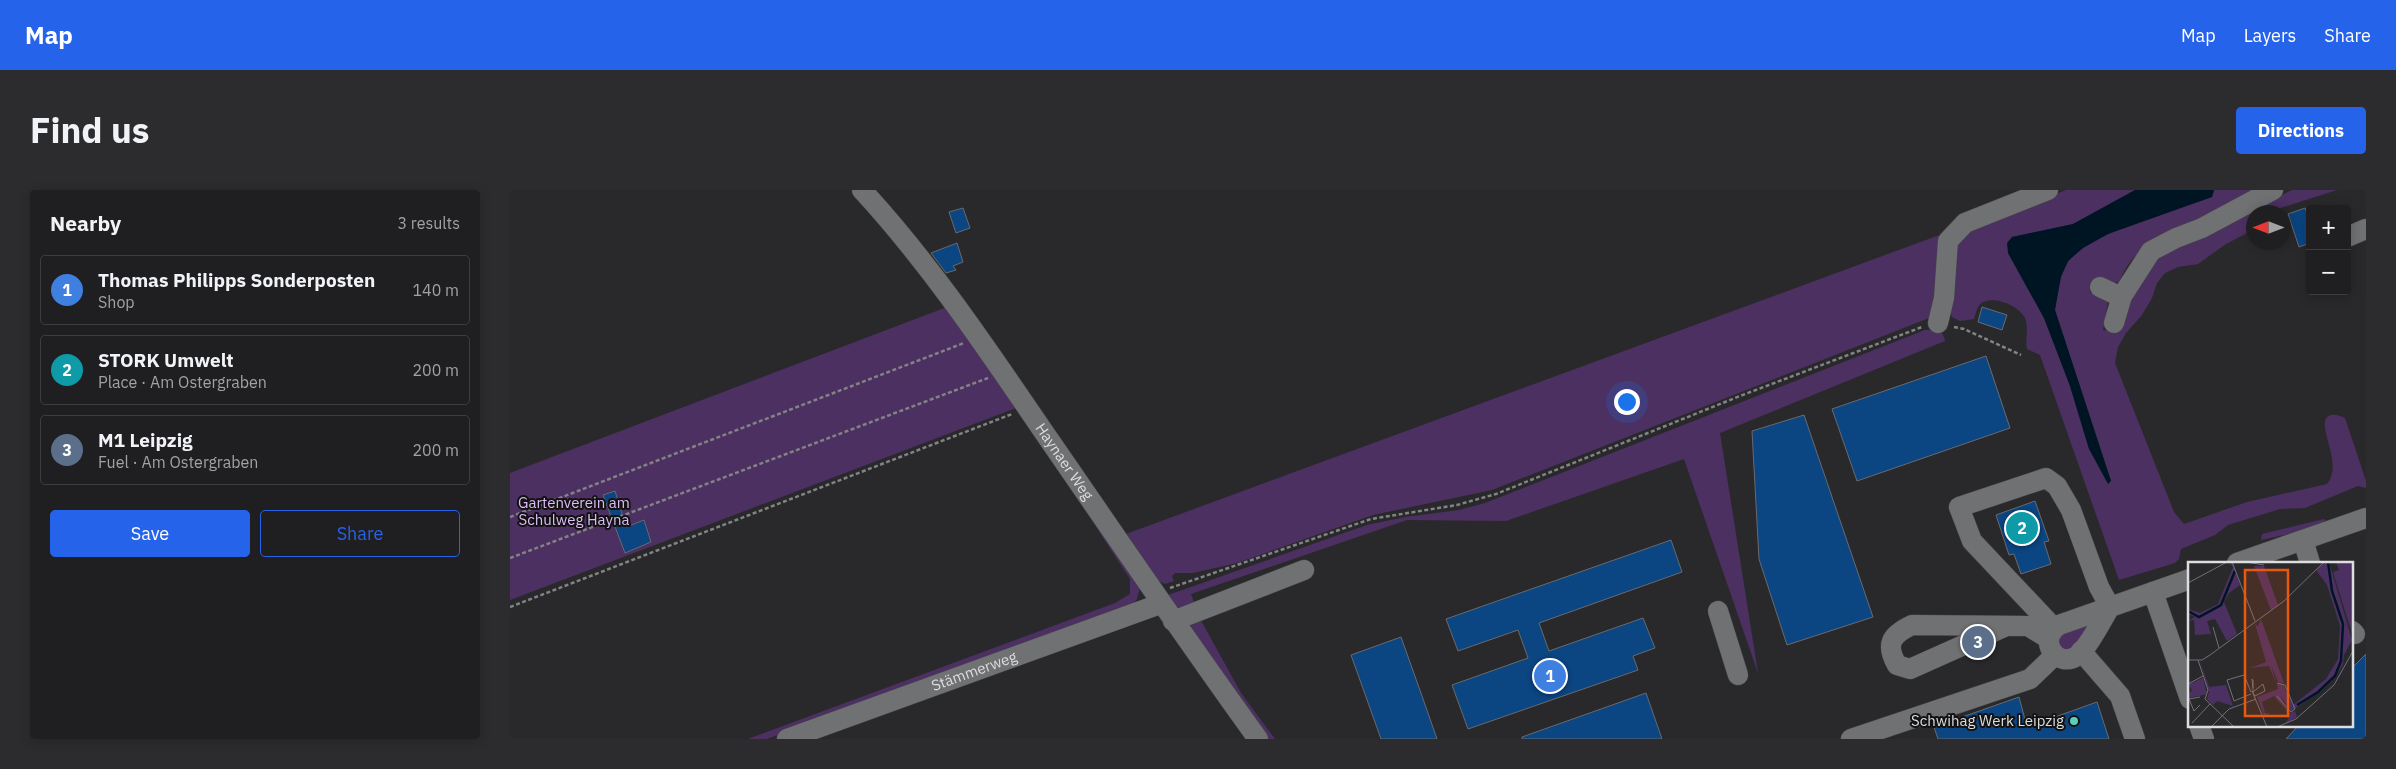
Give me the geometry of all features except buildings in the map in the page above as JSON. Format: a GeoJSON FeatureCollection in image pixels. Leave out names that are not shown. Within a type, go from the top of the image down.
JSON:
{"type":"FeatureCollection","features":[{"type":"Feature","properties":{"kind":"street","name":"Haynaer Weg"},"geometry":{"type":"LineString","coordinates":[[862,190],[906,240],[979,338],[1157,599],[1258,739]]}},
{"type":"Feature","properties":{"kind":"street"},"geometry":{"type":"LineString","coordinates":[[1938,323],[1944,298],[1948,241],[1965,223],[2048,190]]}},
{"type":"Feature","properties":{"kind":"street"},"geometry":{"type":"LineString","coordinates":[[2114,323],[2121,297],[2151,251],[2176,238],[2202,228],[2270,191]]}},
{"type":"Feature","properties":{"kind":"street"},"geometry":{"type":"LineString","coordinates":[[2351,235],[2366,229]]}},
{"type":"Feature","properties":{"kind":"street"},"geometry":{"type":"LineString","coordinates":[[2100,287],[2121,297]]}},
{"type":"Feature","properties":{"kind":"street"},"geometry":{"type":"LineString","coordinates":[[2046,478],[2057,486],[2070,510],[2099,587],[2110,607],[2081,652],[2077,656],[2066,659],[1972,541],[1959,507],[2046,478]]}},
{"type":"Feature","properties":{"kind":"street"},"geometry":{"type":"LineString","coordinates":[[2240,562],[2366,518]]}},
{"type":"Feature","properties":{"kind":"street"},"geometry":{"type":"LineString","coordinates":[[2303,540],[2310,562]]}},
{"type":"Feature","properties":{"kind":"street"},"geometry":{"type":"LineString","coordinates":[[1173,621],[1304,570]]}},
{"type":"Feature","properties":{"kind":"street"},"geometry":{"type":"LineString","coordinates":[[1851,739],[2030,679],[2052,640],[2110,607],[2188,580]]}},
{"type":"Feature","properties":{"kind":"street"},"geometry":{"type":"LineString","coordinates":[[2153,592],[2188,693]]}},
{"type":"Feature","properties":{"kind":"street","name":"Stämmerweg"},"geometry":{"type":"LineString","coordinates":[[787,739],[1157,599]]}},
{"type":"Feature","properties":{"kind":"street"},"geometry":{"type":"LineString","coordinates":[[1718,611],[1738,675]]}},
{"type":"Feature","properties":{"kind":"street"},"geometry":{"type":"LineString","coordinates":[[2004,626],[1910,669],[1897,665],[1890,649],[1892,640],[1899,631],[1912,626],[2004,626],[2028,626],[2052,640]]}},
{"type":"Feature","properties":{"kind":"street"},"geometry":{"type":"LineString","coordinates":[[2081,652],[2120,696],[2135,739]]}},
{"type":"Feature","properties":{"kind":"street"},"geometry":{"type":"LineString","coordinates":[[2199,726],[2204,739]]}},
{"type":"Feature","properties":{"kind":"path"},"geometry":{"type":"LineString","coordinates":[[1157,599],[1371,519],[1457,505],[1496,494],[1880,342],[1938,323],[1964,329],[2022,354]]}},
{"type":"Feature","properties":{"kind":"path"},"geometry":{"type":"LineString","coordinates":[[510,517],[979,338]]}},
{"type":"Feature","properties":{"kind":"path"},"geometry":{"type":"LineString","coordinates":[[510,558],[1003,373]]}},
{"type":"Feature","properties":{"kind":"path"},"geometry":{"type":"LineString","coordinates":[[510,607],[1028,408]]}},
{"type":"Feature","properties":{"kind":"green space"},"geometry":{"type":"Polygon","coordinates":[[[2066,190],[2135,190],[2073,224],[2012,237],[2008,253],[2044,318],[2070,386],[2089,449],[2111,481],[2055,310],[2060,279],[2065,267],[2079,251],[2094,241],[2135,223],[2212,197],[2214,190],[2255,190],[2236,202],[2161,235],[2144,247],[2130,262],[2119,282],[2113,283],[2097,277],[2092,281],[2090,292],[2108,302],[2103,330],[2112,331],[2151,261],[2246,213],[2246,234],[2226,244],[2198,264],[2178,267],[2165,273],[2157,283],[2152,298],[2142,315],[2126,333],[2118,347],[2115,363],[2174,512],[2184,524],[2247,502],[2327,484],[2331,477],[2333,463],[2325,422],[2328,416],[2331,415],[2345,418],[2366,481],[2366,488],[2358,486],[2305,508],[2280,509],[2228,525],[2215,535],[2181,549],[2179,559],[2175,563],[2119,580],[2040,355],[2027,349],[2025,318],[2013,306],[1994,300],[1988,300],[1979,305],[1974,319],[1960,321],[1952,317],[1947,301],[1960,233],[2066,190]]]}},
{"type":"Feature","properties":{"kind":"green space"},"geometry":{"type":"Polygon","coordinates":[[[2292,190],[2337,190],[2290,205],[2262,205],[2292,190]]]}},
{"type":"Feature","properties":{"kind":"green space"},"geometry":{"type":"Polygon","coordinates":[[[1945,233],[1937,305],[1929,318],[1492,490],[1373,515],[1237,563],[1193,573],[1175,573],[1172,576],[1174,581],[1165,584],[1156,580],[1126,534],[1945,233]]]}},
{"type":"Feature","properties":{"kind":"green space","name":"Gartenverein am Schulweg Hayna"},"geometry":{"type":"Polygon","coordinates":[[[947,307],[1016,408],[510,600],[510,473],[947,307]]]}},
{"type":"Feature","properties":{"kind":"green space"},"geometry":{"type":"Polygon","coordinates":[[[1925,330],[1941,332],[1945,341],[1720,433],[1758,673],[1684,459],[1506,521],[1407,520],[1191,594],[1195,605],[1180,608],[1172,606],[1168,595],[1367,525],[1405,517],[1459,510],[1485,503],[1925,330]]]}},
{"type":"Feature","properties":{"kind":"green space"},"geometry":{"type":"Polygon","coordinates":[[[1042,444],[1140,588],[1137,599],[1132,605],[767,739],[748,739],[1115,603],[1130,594],[1130,579],[1042,444]]]}},
{"type":"Feature","properties":{"kind":"green space"},"geometry":{"type":"Polygon","coordinates":[[[2324,519],[2328,523],[2304,531],[2261,540],[2262,534],[2324,519]]]}},
{"type":"Feature","properties":{"kind":"green space"},"geometry":{"type":"Polygon","coordinates":[[[1199,617],[1241,693],[1275,739],[1266,739],[1190,626],[1199,617]]]}},
{"type":"Feature","properties":{"kind":"green space"},"geometry":{"type":"Polygon","coordinates":[[[2087,624],[2090,626],[2070,651],[2059,647],[2058,636],[2087,624]]]}},
{"type":"Feature","properties":{"kind":"water"},"geometry":{"type":"Polygon","coordinates":[[[2135,190],[2214,190],[2212,197],[2108,234],[2083,248],[2068,261],[2061,277],[2055,310],[2111,481],[2108,484],[2089,449],[2070,386],[2044,318],[2008,253],[2007,243],[2012,237],[2073,224],[2135,190]]]}},
{"type":"Feature","properties":{"kind":"place","name":"STORK Umwelt"},"geometry":{"type":"Point","coordinates":[2022,528]}},
{"type":"Feature","properties":{"kind":"place","name":"M1 Leipzig"},"geometry":{"type":"Point","coordinates":[1978,642]}},
{"type":"Feature","properties":{"kind":"place","name":"Thomas Philipps Sonderposten"},"geometry":{"type":"Point","coordinates":[1550,676]}},
{"type":"Feature","properties":{"kind":"place","name":"Schwihag Werk Leipzig"},"geometry":{"type":"Point","coordinates":[2074,721]}}]}
